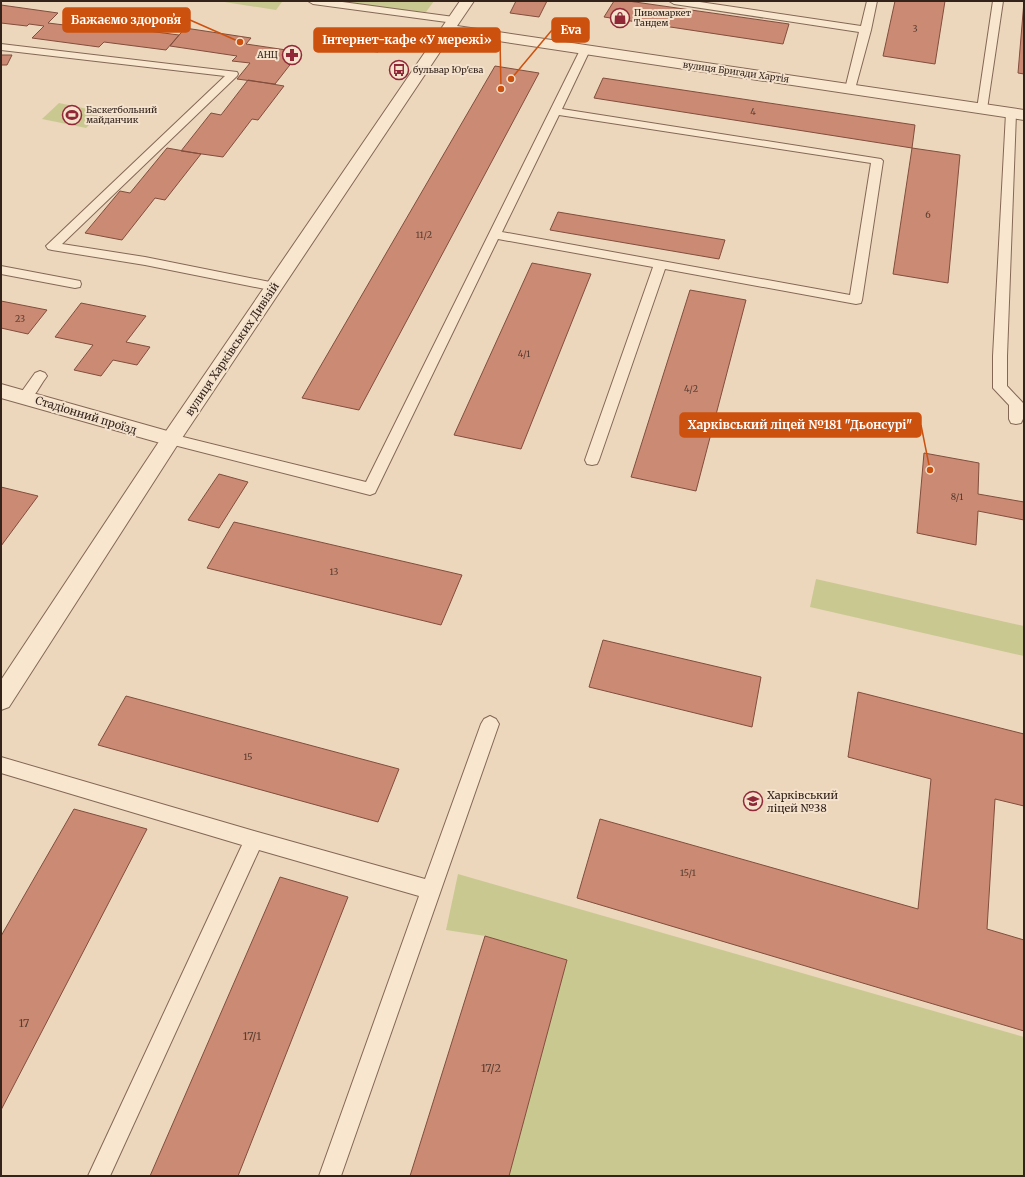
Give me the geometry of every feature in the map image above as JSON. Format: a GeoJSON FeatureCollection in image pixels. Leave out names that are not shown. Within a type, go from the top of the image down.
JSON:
{"type":"FeatureCollection","features":[{"type":"Feature","properties":{"kind":"street","name":"вулиця Харківських Дивізій"},"geometry":{"type":"LineString","coordinates":[[1,700],[171,439],[467,1]]}},
{"type":"Feature","properties":{"kind":"street","name":"вулиця Бригади Хартія"},"geometry":{"type":"LineString","coordinates":[[451,25],[586,50],[1018,114]]}},
{"type":"Feature","properties":{"kind":"street","name":"Стадіонний проїзд"},"geometry":{"type":"LineString","coordinates":[[1,391],[25,396],[133,430],[171,439]]}},
{"type":"Feature","properties":{"kind":"lane"},"geometry":{"type":"LineString","coordinates":[[313,1],[451,25]]}},
{"type":"Feature","properties":{"kind":"lane"},"geometry":{"type":"LineString","coordinates":[[674,1],[866,30]]}},
{"type":"Feature","properties":{"kind":"lane"},"geometry":{"type":"LineString","coordinates":[[850,89],[866,30],[872,1]]}},
{"type":"Feature","properties":{"kind":"lane"},"geometry":{"type":"LineString","coordinates":[[982,109],[998,1]]}},
{"type":"Feature","properties":{"kind":"lane"},"geometry":{"type":"LineString","coordinates":[[1,47],[232,74],[52,246],[145,261],[275,287]]}},
{"type":"Feature","properties":{"kind":"lane"},"geometry":{"type":"LineString","coordinates":[[171,439],[370,489],[586,50]]}},
{"type":"Feature","properties":{"kind":"lane"},"geometry":{"type":"LineString","coordinates":[[495,235],[856,300],[877,161],[556,111]]}},
{"type":"Feature","properties":{"kind":"lane"},"geometry":{"type":"LineString","coordinates":[[1016,420],[1016,403],[1000,388],[1000,356],[1018,114]]}},
{"type":"Feature","properties":{"kind":"lane"},"geometry":{"type":"LineString","coordinates":[[592,460],[660,265]]}},
{"type":"Feature","properties":{"kind":"lane"},"geometry":{"type":"LineString","coordinates":[[1,270],[76,284]]}},
{"type":"Feature","properties":{"kind":"lane"},"geometry":{"type":"LineString","coordinates":[[25,396],[40,376]]}},
{"type":"Feature","properties":{"kind":"lane"},"geometry":{"type":"LineString","coordinates":[[330,1176],[490,724]]}},
{"type":"Feature","properties":{"kind":"lane"},"geometry":{"type":"LineString","coordinates":[[1,765],[254,840],[431,890]]}},
{"type":"Feature","properties":{"kind":"lane"},"geometry":{"type":"LineString","coordinates":[[100,1176],[254,840]]}},
{"type":"Feature","properties":{"kind":"shaded area"},"geometry":{"type":"Polygon","coordinates":[[[218,1],[275,1],[282,2],[276,10],[218,1]]]}},
{"type":"Feature","properties":{"kind":"shaded area"},"geometry":{"type":"Polygon","coordinates":[[[311,1],[434,1],[426,12],[311,1]]]}},
{"type":"Feature","properties":{"kind":"shaded area","name":"Баскетбольний майданчик"},"geometry":{"type":"Polygon","coordinates":[[[59,103],[102,112],[86,128],[42,119],[59,103]]]}},
{"type":"Feature","properties":{"kind":"shaded area"},"geometry":{"type":"Polygon","coordinates":[[[816,579],[1024,626],[1024,656],[810,607],[816,579]]]}},
{"type":"Feature","properties":{"kind":"shaded area"},"geometry":{"type":"Polygon","coordinates":[[[458,874],[1024,1037],[1024,1176],[509,1176],[567,960],[485,936],[446,930],[458,874]]]}},
{"type":"Feature","properties":{"kind":"building"},"geometry":{"type":"Polygon","coordinates":[[[516,1],[547,1],[539,17],[510,13],[516,1]]]}},
{"type":"Feature","properties":{"kind":"building"},"geometry":{"type":"Polygon","coordinates":[[[614,1],[628,1],[789,24],[783,44],[604,17],[614,1]]]}},
{"type":"Feature","properties":{"kind":"building"},"geometry":{"type":"Polygon","coordinates":[[[895,1],[945,1],[935,64],[883,56],[895,1]]]}},
{"type":"Feature","properties":{"kind":"building"},"geometry":{"type":"Polygon","coordinates":[[[1024,1],[1024,74],[1018,73],[1024,1]]]}},
{"type":"Feature","properties":{"kind":"building"},"geometry":{"type":"Polygon","coordinates":[[[1,5],[58,13],[48,23],[113,31],[117,27],[179,35],[166,50],[104,42],[99,47],[32,38],[44,26],[1,23],[1,5]]]}},
{"type":"Feature","properties":{"kind":"building"},"geometry":{"type":"Polygon","coordinates":[[[185,28],[251,38],[246,44],[300,52],[275,84],[237,79],[250,63],[232,61],[237,56],[170,46],[185,28]]]}},
{"type":"Feature","properties":{"kind":"building"},"geometry":{"type":"Polygon","coordinates":[[[356,35],[387,39],[378,52],[347,48],[356,35]]]}},
{"type":"Feature","properties":{"kind":"building"},"geometry":{"type":"Polygon","coordinates":[[[1,55],[12,55],[7,65],[1,65],[1,55]]]}},
{"type":"Feature","properties":{"kind":"building"},"geometry":{"type":"Polygon","coordinates":[[[495,66],[539,73],[359,410],[302,398],[495,66]]]}},
{"type":"Feature","properties":{"kind":"building"},"geometry":{"type":"Polygon","coordinates":[[[603,78],[915,125],[912,148],[594,98],[603,78]]]}},
{"type":"Feature","properties":{"kind":"building"},"geometry":{"type":"Polygon","coordinates":[[[248,80],[284,86],[258,120],[252,119],[223,157],[181,151],[211,113],[221,115],[248,80]]]}},
{"type":"Feature","properties":{"kind":"building"},"geometry":{"type":"Polygon","coordinates":[[[167,148],[201,154],[165,200],[155,198],[122,240],[85,233],[120,191],[130,193],[167,148]]]}},
{"type":"Feature","properties":{"kind":"building"},"geometry":{"type":"Polygon","coordinates":[[[912,148],[960,155],[948,283],[893,274],[912,148]]]}},
{"type":"Feature","properties":{"kind":"building"},"geometry":{"type":"Polygon","coordinates":[[[558,212],[725,240],[719,259],[550,230],[558,212]]]}},
{"type":"Feature","properties":{"kind":"building"},"geometry":{"type":"Polygon","coordinates":[[[532,263],[591,274],[521,449],[454,435],[532,263]]]}},
{"type":"Feature","properties":{"kind":"building"},"geometry":{"type":"Polygon","coordinates":[[[690,290],[746,300],[696,491],[631,477],[690,290]]]}},
{"type":"Feature","properties":{"kind":"building"},"geometry":{"type":"Polygon","coordinates":[[[1,301],[47,310],[28,334],[1,328],[1,301]]]}},
{"type":"Feature","properties":{"kind":"building"},"geometry":{"type":"Polygon","coordinates":[[[81,303],[146,316],[126,342],[150,347],[137,365],[113,360],[101,376],[74,370],[93,345],[55,337],[81,303]]]}},
{"type":"Feature","properties":{"kind":"building"},"geometry":{"type":"Polygon","coordinates":[[[924,453],[979,463],[978,494],[1024,502],[1024,520],[978,511],[976,545],[917,533],[924,453]]]}},
{"type":"Feature","properties":{"kind":"building"},"geometry":{"type":"Polygon","coordinates":[[[219,474],[248,482],[219,528],[188,520],[219,474]]]}},
{"type":"Feature","properties":{"kind":"building"},"geometry":{"type":"Polygon","coordinates":[[[1,487],[38,496],[1,546],[1,487]]]}},
{"type":"Feature","properties":{"kind":"building"},"geometry":{"type":"Polygon","coordinates":[[[234,522],[462,575],[441,625],[207,568],[234,522]]]}},
{"type":"Feature","properties":{"kind":"building"},"geometry":{"type":"Polygon","coordinates":[[[603,640],[761,677],[752,727],[589,687],[603,640]]]}},
{"type":"Feature","properties":{"kind":"building"},"geometry":{"type":"Polygon","coordinates":[[[858,692],[1024,734],[1024,806],[995,799],[987,929],[1024,940],[1024,1031],[577,898],[600,819],[918,909],[931,779],[848,757],[858,692]]]}},
{"type":"Feature","properties":{"kind":"building"},"geometry":{"type":"Polygon","coordinates":[[[126,696],[399,769],[378,822],[98,745],[126,696]]]}},
{"type":"Feature","properties":{"kind":"building"},"geometry":{"type":"Polygon","coordinates":[[[74,809],[147,829],[1,1110],[1,936],[74,809]]]}},
{"type":"Feature","properties":{"kind":"building"},"geometry":{"type":"Polygon","coordinates":[[[280,877],[348,897],[238,1176],[150,1176],[280,877]]]}},
{"type":"Feature","properties":{"kind":"building"},"geometry":{"type":"Polygon","coordinates":[[[485,936],[567,960],[509,1176],[410,1176],[485,936]]]}},
{"type":"Feature","properties":{"kind":"place","name":"Пивомаркет Тандем"},"geometry":{"type":"Point","coordinates":[620,18]}},
{"type":"Feature","properties":{"kind":"place","name":"Бажаємо здоровʼя"},"geometry":{"type":"Point","coordinates":[240,42]}},
{"type":"Feature","properties":{"kind":"place","name":"АНЦ"},"geometry":{"type":"Point","coordinates":[292,55]}},
{"type":"Feature","properties":{"kind":"place","name":"бульвар Юр'єва"},"geometry":{"type":"Point","coordinates":[399,70]}},
{"type":"Feature","properties":{"kind":"place","name":"Eva"},"geometry":{"type":"Point","coordinates":[511,79]}},
{"type":"Feature","properties":{"kind":"place","name":"Інтернет-кафе «У мережі»"},"geometry":{"type":"Point","coordinates":[501,89]}},
{"type":"Feature","properties":{"kind":"place","name":"Баскетбольний майданчик"},"geometry":{"type":"Point","coordinates":[72,115]}},
{"type":"Feature","properties":{"kind":"place","name":"Харківський ліцей №181 \"Дьонсурі\""},"geometry":{"type":"Point","coordinates":[930,470]}},
{"type":"Feature","properties":{"kind":"place","name":"Харківський ліцей №38"},"geometry":{"type":"Point","coordinates":[753,801]}}]}
